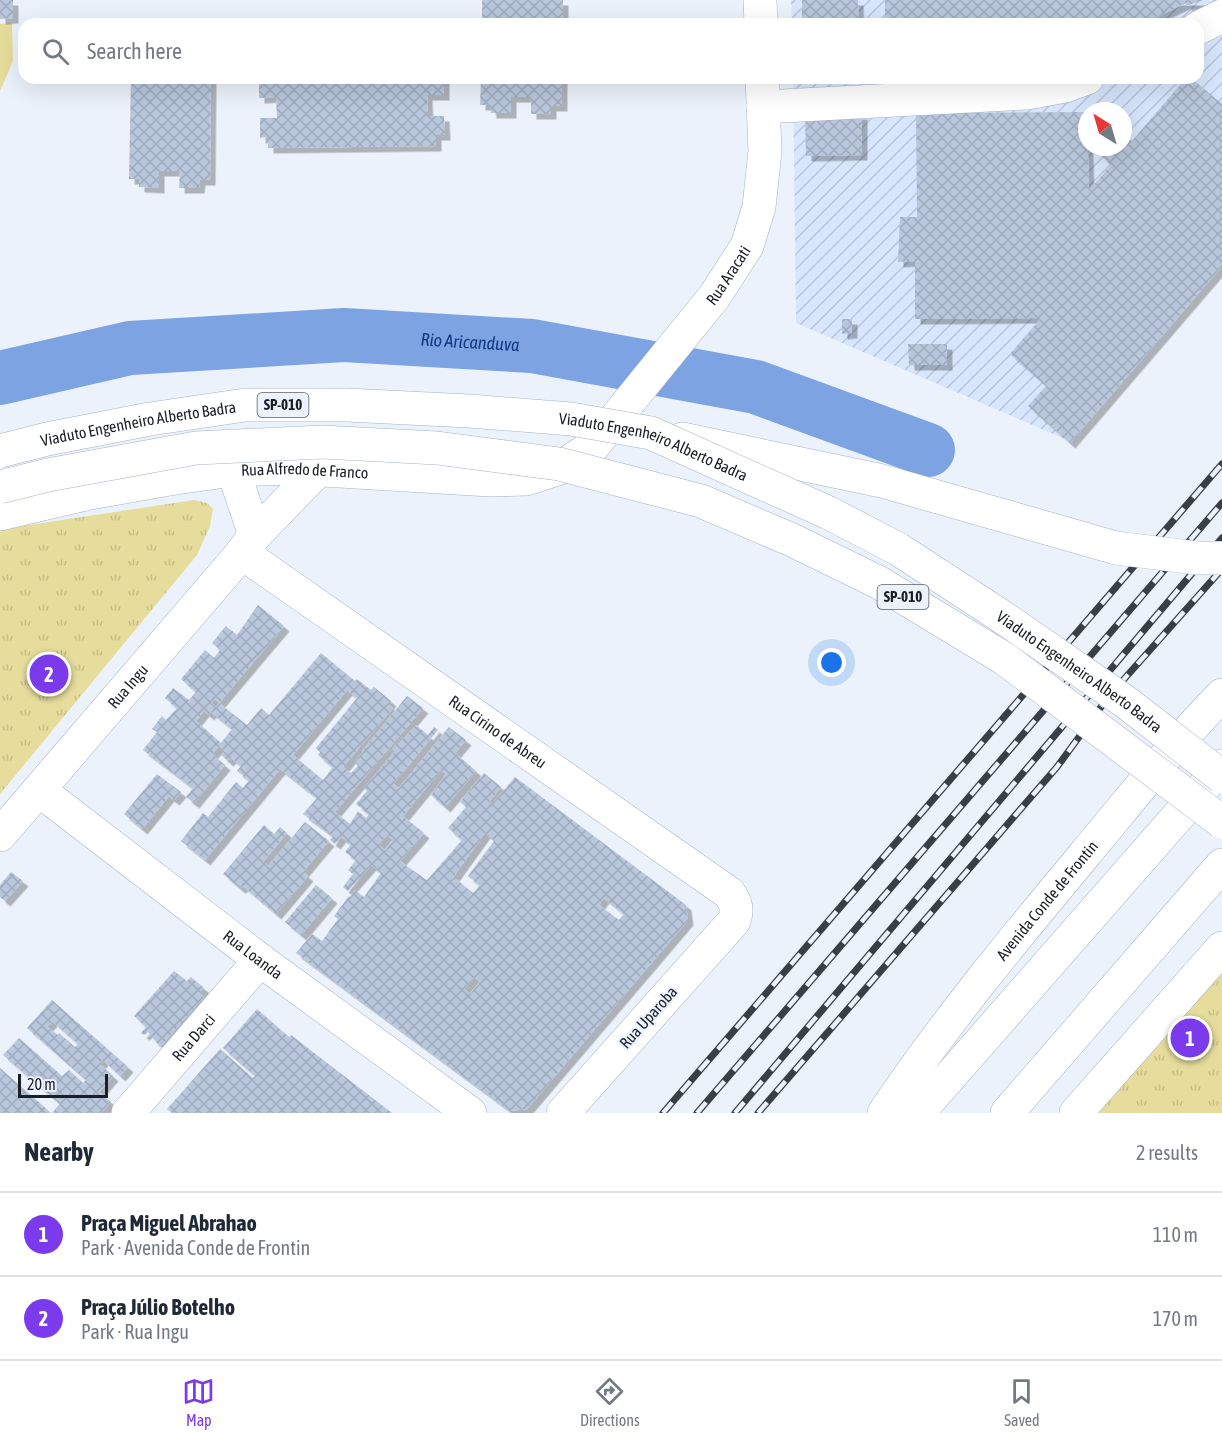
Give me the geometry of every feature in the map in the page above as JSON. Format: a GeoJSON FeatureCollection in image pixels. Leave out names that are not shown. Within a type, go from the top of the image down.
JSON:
{"type":"FeatureCollection","features":[{"type":"Feature","properties":{"kind":"main road"},"geometry":{"type":"LineString","coordinates":[[760,0],[761,18]]}},
{"type":"Feature","properties":{"kind":"main road"},"geometry":{"type":"LineString","coordinates":[[1204,25],[1222,16]]}},
{"type":"Feature","properties":{"kind":"main road"},"geometry":{"type":"LineString","coordinates":[[763,92],[1027,93],[1070,84]]}},
{"type":"Feature","properties":{"kind":"main road","name":"Rua Aracati"},"geometry":{"type":"LineString","coordinates":[[599,437],[714,297],[747,246],[759,207],[765,151],[763,92]]}},
{"type":"Feature","properties":{"kind":"main road","name":"Viaduto Engenheiro Alberto Badra"},"geometry":{"type":"LineString","coordinates":[[0,450],[138,421],[245,405],[347,405],[469,411],[570,419],[651,433],[829,513],[898,549],[1128,703],[1222,777]]}},
{"type":"Feature","properties":{"kind":"main road"},"geometry":{"type":"LineString","coordinates":[[651,433],[882,481],[1116,548],[1197,558],[1222,558]]}},
{"type":"Feature","properties":{"kind":"main road","name":"Rua Alfredo de Franco"},"geometry":{"type":"LineString","coordinates":[[5,504],[233,470],[318,470],[490,480],[526,479],[561,468],[593,446],[599,437]]}},
{"type":"Feature","properties":{"kind":"main road","name":"Viaduto Engenheiro Alberto Badra"},"geometry":{"type":"LineString","coordinates":[[5,504],[48,475],[196,448],[322,441],[436,448],[559,464],[701,501],[792,540],[878,582],[1005,659],[1222,822]]}},
{"type":"Feature","properties":{"kind":"main road"},"geometry":{"type":"LineString","coordinates":[[0,450],[5,504]]}},
{"type":"Feature","properties":{"kind":"main road"},"geometry":{"type":"LineString","coordinates":[[233,470],[248,544]]}},
{"type":"Feature","properties":{"kind":"main road","name":"Rua Ingu"},"geometry":{"type":"LineString","coordinates":[[0,836],[248,544],[318,470]]}},
{"type":"Feature","properties":{"kind":"main road","name":"Rua Cirino de Abreu"},"geometry":{"type":"LineString","coordinates":[[248,544],[729,893],[735,902],[737,911],[734,921]]}},
{"type":"Feature","properties":{"kind":"main road","name":"Avenida Conde de Frontin"},"geometry":{"type":"LineString","coordinates":[[884,1113],[921,1058],[1027,923],[1190,728],[1222,695]]}},
{"type":"Feature","properties":{"kind":"main road"},"geometry":{"type":"LineString","coordinates":[[918,1113],[1222,766]]}},
{"type":"Feature","properties":{"kind":"main road","name":"Rua Loanda"},"geometry":{"type":"LineString","coordinates":[[39,790],[260,960],[470,1113]]}},
{"type":"Feature","properties":{"kind":"main road"},"geometry":{"type":"LineString","coordinates":[[1007,1113],[1222,865]]}},
{"type":"Feature","properties":{"kind":"main road","name":"Rua Uparoba"},"geometry":{"type":"LineString","coordinates":[[563,1113],[734,921]]}},
{"type":"Feature","properties":{"kind":"main road"},"geometry":{"type":"LineString","coordinates":[[1076,1113],[1222,948]]}},
{"type":"Feature","properties":{"kind":"main road","name":"Rua Darci"},"geometry":{"type":"LineString","coordinates":[[128,1113],[260,960]]}},
{"type":"Feature","properties":{"kind":"shaded area"},"geometry":{"type":"Polygon","coordinates":[[[791,0],[1222,0],[1222,265],[1067,440],[796,323],[793,84],[1204,84],[1204,18],[792,18],[791,0]]]}},
{"type":"Feature","properties":{"kind":"green space"},"geometry":{"type":"Polygon","coordinates":[[[12,23],[13,61],[0,91],[0,24],[12,23]]]}},
{"type":"Feature","properties":{"kind":"green space"},"geometry":{"type":"Polygon","coordinates":[[[194,500],[207,503],[213,509],[210,526],[197,555],[0,794],[0,531],[194,500]]]}},
{"type":"Feature","properties":{"kind":"green space"},"geometry":{"type":"Polygon","coordinates":[[[1222,963],[1222,1113],[1095,1113],[1222,963]]]}},
{"type":"Feature","properties":{"kind":"building"},"geometry":{"type":"Polygon","coordinates":[[[0,0],[13,0],[13,18],[0,19],[0,0]]]}},
{"type":"Feature","properties":{"kind":"building"},"geometry":{"type":"Polygon","coordinates":[[[482,0],[563,0],[563,18],[482,18],[482,0]]]}},
{"type":"Feature","properties":{"kind":"building"},"geometry":{"type":"Polygon","coordinates":[[[802,0],[858,0],[859,18],[802,18],[802,0]]]}},
{"type":"Feature","properties":{"kind":"building"},"geometry":{"type":"Polygon","coordinates":[[[885,0],[1203,0],[1186,6],[1186,3],[1155,18],[885,18],[885,0]]]}},
{"type":"Feature","properties":{"kind":"building"},"geometry":{"type":"Polygon","coordinates":[[[131,84],[211,84],[210,180],[200,180],[199,188],[179,188],[180,171],[159,171],[159,188],[139,187],[139,179],[129,179],[131,84]]]}},
{"type":"Feature","properties":{"kind":"building"},"geometry":{"type":"Polygon","coordinates":[[[259,84],[444,84],[444,95],[427,95],[428,116],[444,116],[445,135],[436,135],[436,146],[268,148],[268,137],[260,138],[260,118],[277,118],[276,97],[259,98],[259,84]]]}},
{"type":"Feature","properties":{"kind":"building"},"geometry":{"type":"Polygon","coordinates":[[[481,84],[562,84],[562,106],[551,106],[551,114],[531,114],[531,97],[511,97],[511,113],[491,113],[490,105],[480,105],[481,84]]]}},
{"type":"Feature","properties":{"kind":"building"},"geometry":{"type":"Polygon","coordinates":[[[1181,84],[1198,84],[1222,104],[1222,266],[1070,443],[1028,406],[1046,386],[1010,354],[1041,318],[915,319],[915,261],[898,262],[900,217],[917,217],[916,113],[1078,112],[1078,156],[1088,156],[1089,190],[1111,165],[1101,156],[1132,156],[1132,141],[1181,84]]]}},
{"type":"Feature","properties":{"kind":"building"},"geometry":{"type":"Polygon","coordinates":[[[862,114],[862,155],[806,156],[805,115],[862,114]]]}},
{"type":"Feature","properties":{"kind":"building"},"geometry":{"type":"Polygon","coordinates":[[[842,319],[852,319],[852,333],[842,334],[842,319]]]}},
{"type":"Feature","properties":{"kind":"building"},"geometry":{"type":"Polygon","coordinates":[[[908,344],[947,344],[947,365],[909,365],[908,344]]]}},
{"type":"Feature","properties":{"kind":"building"},"geometry":{"type":"Polygon","coordinates":[[[258,605],[284,626],[219,703],[247,725],[261,708],[269,715],[321,653],[355,681],[357,679],[371,690],[374,687],[391,701],[388,704],[393,708],[343,767],[351,773],[358,766],[354,762],[362,751],[407,696],[423,708],[335,812],[350,824],[358,811],[366,818],[369,814],[356,804],[367,791],[364,788],[395,751],[392,749],[401,738],[403,739],[416,725],[428,735],[434,727],[438,730],[393,784],[399,788],[449,727],[466,740],[455,753],[476,771],[445,807],[431,795],[446,774],[441,770],[403,816],[424,833],[400,861],[408,867],[427,880],[462,840],[448,828],[466,807],[460,802],[484,773],[501,787],[489,802],[492,804],[515,777],[686,905],[688,920],[527,1109],[510,1111],[296,953],[312,934],[322,941],[338,919],[334,916],[349,896],[355,890],[364,897],[381,873],[371,865],[348,891],[343,887],[353,874],[348,870],[356,860],[345,852],[351,844],[341,837],[335,844],[330,840],[333,836],[303,814],[317,798],[280,769],[205,860],[181,841],[203,813],[208,817],[236,782],[243,788],[249,780],[237,771],[241,766],[231,758],[228,761],[221,755],[225,751],[219,746],[212,754],[225,765],[194,803],[186,797],[193,788],[143,750],[157,732],[152,729],[162,716],[166,720],[177,708],[165,698],[173,688],[189,700],[196,692],[181,679],[205,650],[214,658],[220,650],[212,643],[226,626],[237,635],[258,605]],[[347,690],[293,755],[323,780],[333,767],[318,755],[320,752],[316,748],[357,698],[347,690]],[[215,699],[211,703],[216,707],[219,703],[215,699]],[[204,711],[196,721],[221,743],[232,729],[211,712],[209,715],[204,711]],[[485,833],[452,879],[454,881],[456,879],[473,893],[480,885],[468,876],[494,841],[485,833]],[[387,835],[379,845],[385,850],[393,840],[387,835]],[[604,898],[599,905],[619,920],[624,914],[604,898]],[[474,977],[464,989],[470,994],[480,982],[474,977]]]}},
{"type":"Feature","properties":{"kind":"building"},"geometry":{"type":"Polygon","coordinates":[[[157,774],[181,792],[174,800],[169,796],[142,829],[124,814],[157,774]]]}},
{"type":"Feature","properties":{"kind":"building"},"geometry":{"type":"Polygon","coordinates":[[[305,822],[329,841],[303,872],[308,876],[276,914],[243,886],[240,888],[223,874],[264,825],[274,834],[280,827],[287,833],[263,862],[268,866],[305,822]]]}},
{"type":"Feature","properties":{"kind":"building"},"geometry":{"type":"Polygon","coordinates":[[[11,872],[23,881],[5,901],[0,897],[0,885],[11,872]]]}},
{"type":"Feature","properties":{"kind":"building"},"geometry":{"type":"Polygon","coordinates":[[[316,885],[332,898],[301,935],[285,922],[316,885]]]}},
{"type":"Feature","properties":{"kind":"building"},"geometry":{"type":"Polygon","coordinates":[[[174,971],[187,981],[191,977],[204,988],[199,993],[204,997],[160,1047],[148,1032],[144,1035],[141,1033],[146,1027],[134,1016],[174,971]]]}},
{"type":"Feature","properties":{"kind":"building"},"geometry":{"type":"Polygon","coordinates":[[[52,1000],[128,1067],[120,1076],[103,1060],[100,1064],[113,1076],[99,1092],[111,1102],[101,1113],[52,1113],[60,1104],[3,1055],[19,1038],[62,1076],[69,1070],[83,1083],[86,1080],[27,1028],[52,1000]],[[52,1021],[47,1027],[58,1035],[59,1033],[75,1047],[78,1044],[52,1021]]]}},
{"type":"Feature","properties":{"kind":"building"},"geometry":{"type":"Polygon","coordinates":[[[257,1009],[289,1037],[291,1035],[392,1113],[223,1113],[219,1110],[216,1113],[172,1113],[167,1109],[220,1049],[253,1078],[255,1076],[223,1048],[257,1009]]]}},
{"type":"Feature","properties":{"kind":"building"},"geometry":{"type":"Polygon","coordinates":[[[0,1068],[51,1113],[0,1113],[0,1068]]]}},
{"type":"Feature","properties":{"kind":"waterway","name":"Rio Aricanduva"},"geometry":{"type":"LineString","coordinates":[[0,378],[130,348],[344,335],[532,346],[756,387],[928,450]]}},
{"type":"Feature","properties":{"kind":"railway"},"geometry":{"type":"LineString","coordinates":[[663,1113],[1222,464]]}},
{"type":"Feature","properties":{"kind":"railway"},"geometry":{"type":"LineString","coordinates":[[697,1113],[1222,503]]}},
{"type":"Feature","properties":{"kind":"railway"},"geometry":{"type":"LineString","coordinates":[[735,1113],[1222,538]]}},
{"type":"Feature","properties":{"kind":"railway"},"geometry":{"type":"LineString","coordinates":[[758,1113],[1057,767],[1109,696],[1222,569]]}},
{"type":"Feature","properties":{"kind":"place","name":"Praça Júlio Botelho"},"geometry":{"type":"Point","coordinates":[49,674]}},
{"type":"Feature","properties":{"kind":"place","name":"Praça Miguel Abrahao"},"geometry":{"type":"Point","coordinates":[1190,1038]}}]}
